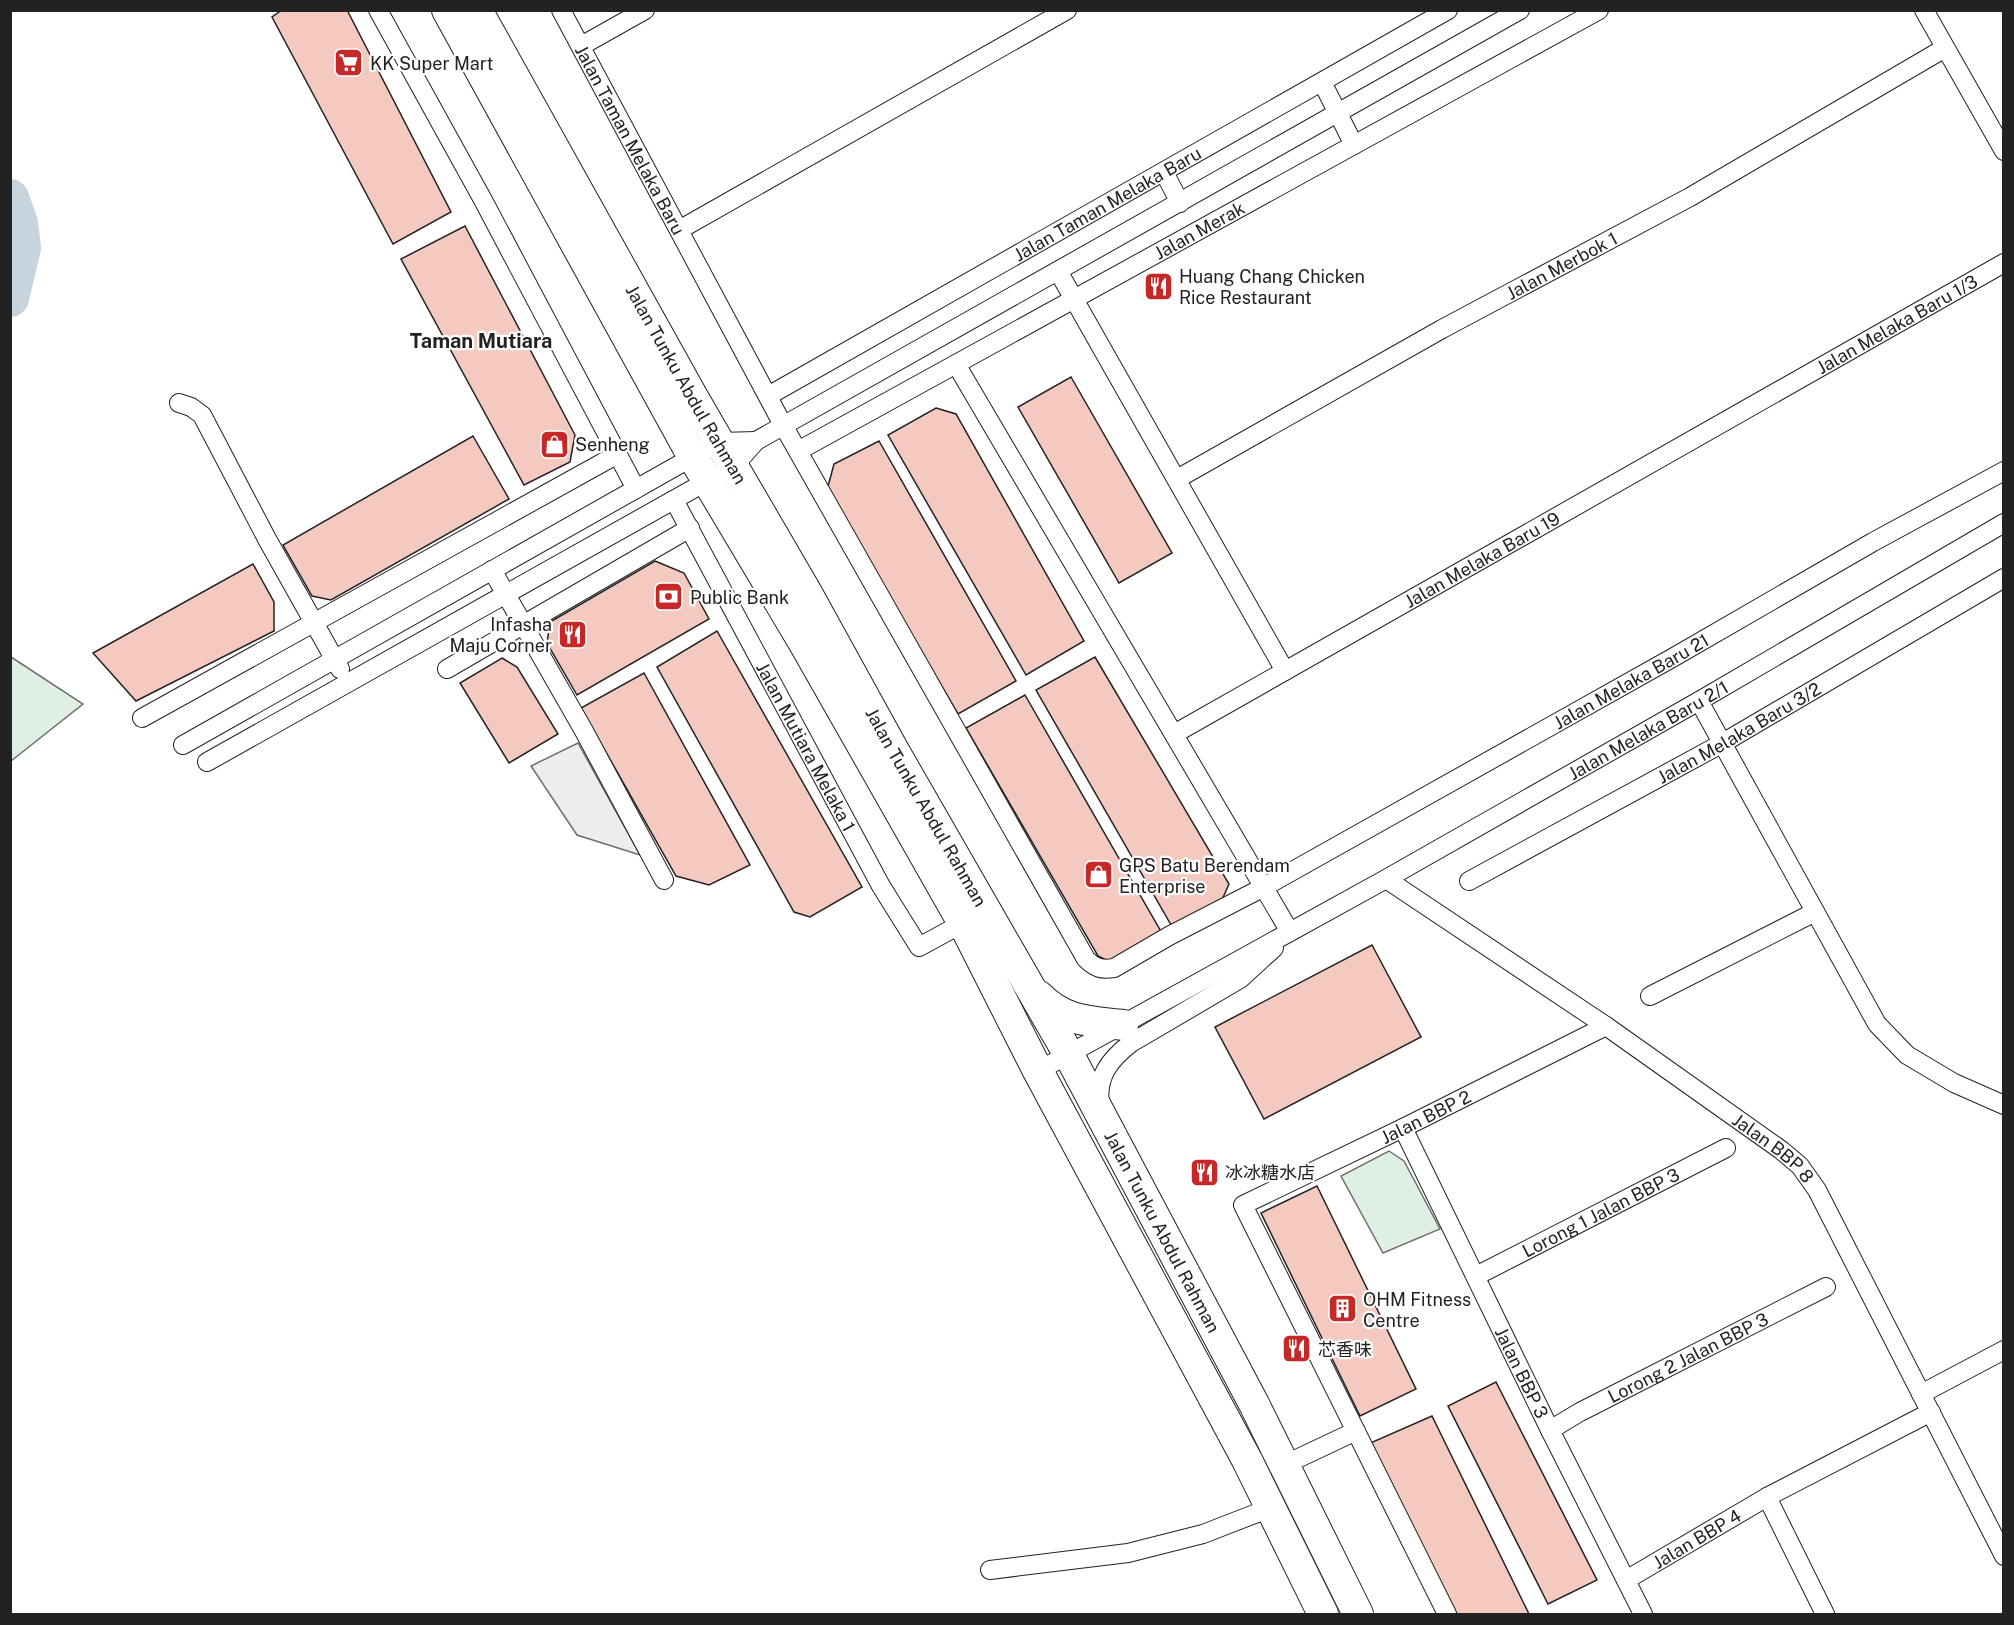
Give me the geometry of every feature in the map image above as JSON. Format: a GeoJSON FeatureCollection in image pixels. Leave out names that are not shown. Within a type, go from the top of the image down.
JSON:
{"type":"FeatureCollection","features":[{"type":"Feature","properties":{"kind":"main road","name":"Jalan Tunku Abdul Rahman"},"geometry":{"type":"LineString","coordinates":[[447,10],[701,469],[800,636],[963,923],[1038,1071],[1237,1440],[1320,1613]]}},
{"type":"Feature","properties":{"kind":"main road","name":"Jalan Tunku Abdul Rahman"},"geometry":{"type":"LineString","coordinates":[[477,10],[1026,983],[1069,1055],[1284,1465],[1358,1614]]}},
{"type":"Feature","properties":{"kind":"main road"},"geometry":{"type":"LineString","coordinates":[[1026,983],[1059,1013],[1078,1020],[1123,1025]]}},
{"type":"Feature","properties":{"kind":"street"},"geometry":{"type":"LineString","coordinates":[[378,10],[483,200],[636,489]]}},
{"type":"Feature","properties":{"kind":"street","name":"Jalan Taman Melaka Baru"},"geometry":{"type":"LineString","coordinates":[[561,10],[798,451]]}},
{"type":"Feature","properties":{"kind":"street"},"geometry":{"type":"LineString","coordinates":[[580,46],[645,10]]}},
{"type":"Feature","properties":{"kind":"street"},"geometry":{"type":"LineString","coordinates":[[679,230],[1067,10]]}},
{"type":"Feature","properties":{"kind":"street","name":"Jalan Taman Melaka Baru"},"geometry":{"type":"LineString","coordinates":[[768,396],[1448,10]]}},
{"type":"Feature","properties":{"kind":"street","name":"Jalan Merak"},"geometry":{"type":"LineString","coordinates":[[756,441],[1520,10]]}},
{"type":"Feature","properties":{"kind":"street","name":"Jalan Merak"},"geometry":{"type":"LineString","coordinates":[[798,451],[1599,10]]}},
{"type":"Feature","properties":{"kind":"street"},"geometry":{"type":"LineString","coordinates":[[1924,10],[2004,151]]}},
{"type":"Feature","properties":{"kind":"street","name":"Jalan Merbok 1"},"geometry":{"type":"LineString","coordinates":[[1177,479],[1442,329],[1690,197],[1945,48]]}},
{"type":"Feature","properties":{"kind":"street"},"geometry":{"type":"LineString","coordinates":[[1322,82],[1354,145]]}},
{"type":"Feature","properties":{"kind":"street"},"geometry":{"type":"LineString","coordinates":[[1164,172],[1180,203]]}},
{"type":"Feature","properties":{"kind":"street","name":"Jalan Melaka Baru 1/3"},"geometry":{"type":"LineString","coordinates":[[1789,385],[2004,263]]}},
{"type":"Feature","properties":{"kind":"street"},"geometry":{"type":"LineString","coordinates":[[1059,271],[1286,671]]}},
{"type":"Feature","properties":{"kind":"street"},"geometry":{"type":"LineString","coordinates":[[956,364],[1290,932]]}},
{"type":"Feature","properties":{"kind":"street","name":"Jalan Melaka Baru 19"},"geometry":{"type":"LineString","coordinates":[[1174,734],[1789,385]]}},
{"type":"Feature","properties":{"kind":"street"},"geometry":{"type":"LineString","coordinates":[[179,402],[191,406],[202,415],[267,539],[348,683]]}},
{"type":"Feature","properties":{"kind":"street"},"geometry":{"type":"LineString","coordinates":[[207,762],[674,500],[701,469],[756,441]]}},
{"type":"Feature","properties":{"kind":"street"},"geometry":{"type":"LineString","coordinates":[[183,745],[636,489],[701,469],[756,441]]}},
{"type":"Feature","properties":{"kind":"street","name":"Jalan Melaka Baru 21"},"geometry":{"type":"LineString","coordinates":[[798,451],[1086,959],[1095,967],[1104,970],[1114,968],[1169,936],[1264,887],[1674,657],[1873,542],[2000,473]]}},
{"type":"Feature","properties":{"kind":"street"},"geometry":{"type":"LineString","coordinates":[[142,718],[618,454]]}},
{"type":"Feature","properties":{"kind":"street","name":"Jalan Mutiara Melaka 1"},"geometry":{"type":"LineString","coordinates":[[674,500],[881,886],[919,947],[963,923]]}},
{"type":"Feature","properties":{"kind":"street","name":"Jalan Melaka Baru 2/1"},"geometry":{"type":"LineString","coordinates":[[1290,932],[1699,701],[2004,523]]}},
{"type":"Feature","properties":{"kind":"street"},"geometry":{"type":"LineString","coordinates":[[447,669],[690,528]]}},
{"type":"Feature","properties":{"kind":"street"},"geometry":{"type":"LineString","coordinates":[[492,570],[584,731],[664,880]]}},
{"type":"Feature","properties":{"kind":"street","name":"Jalan Melaka Baru 3/2"},"geometry":{"type":"LineString","coordinates":[[1469,881],[1721,744],[2004,578]]}},
{"type":"Feature","properties":{"kind":"street"},"geometry":{"type":"LineString","coordinates":[[1699,701],[1877,1024],[1907,1055],[1954,1083],[2004,1105]]}},
{"type":"Feature","properties":{"kind":"street","name":"Jalan BBP 8"},"geometry":{"type":"LineString","coordinates":[[1386,879],[1606,1026],[1781,1150],[1800,1166],[1817,1190],[2004,1556]]}},
{"type":"Feature","properties":{"kind":"street"},"geometry":{"type":"LineString","coordinates":[[1650,996],[1815,912]]}},
{"type":"Feature","properties":{"kind":"street"},"geometry":{"type":"LineString","coordinates":[[1038,1071],[1290,932]]}},
{"type":"Feature","properties":{"kind":"street"},"geometry":{"type":"LineString","coordinates":[[1101,1119],[1098,1095],[1100,1079],[1107,1064],[1120,1051],[1131,1042],[1240,979],[1290,932]]}},
{"type":"Feature","properties":{"kind":"street","name":"Jalan BBP 2"},"geometry":{"type":"LineString","coordinates":[[1356,1431],[1243,1205],[1606,1026]]}},
{"type":"Feature","properties":{"kind":"street","name":"Jalan BBP 3"},"geometry":{"type":"LineString","coordinates":[[1403,1128],[1550,1430],[1643,1614]]}},
{"type":"Feature","properties":{"kind":"street","name":"Lorong 1 Jalan BBP 3"},"geometry":{"type":"LineString","coordinates":[[1476,1276],[1726,1149]]}},
{"type":"Feature","properties":{"kind":"street","name":"Lorong 2 Jalan BBP 3"},"geometry":{"type":"LineString","coordinates":[[1550,1430],[1580,1412],[1826,1287]]}},
{"type":"Feature","properties":{"kind":"street"},"geometry":{"type":"LineString","coordinates":[[1921,1394],[2004,1350]]}},
{"type":"Feature","properties":{"kind":"street","name":"Jalan BBP 4"},"geometry":{"type":"LineString","coordinates":[[1626,1580],[1767,1497],[1930,1412]]}},
{"type":"Feature","properties":{"kind":"street"},"geometry":{"type":"LineString","coordinates":[[1284,1465],[1356,1431],[1447,1614]]}},
{"type":"Feature","properties":{"kind":"street"},"geometry":{"type":"LineString","coordinates":[[1767,1497],[1825,1614]]}},
{"type":"Feature","properties":{"kind":"street"},"geometry":{"type":"LineString","coordinates":[[990,1570],[1128,1553],[1203,1534],[1270,1508]]}},
{"type":"Feature","properties":{"kind":"green space"},"geometry":{"type":"Polygon","coordinates":[[[11,657],[83,704],[11,761],[11,657]]]}},
{"type":"Feature","properties":{"kind":"green space"},"geometry":{"type":"Polygon","coordinates":[[[1389,1151],[1404,1161],[1440,1229],[1383,1253],[1341,1176],[1389,1151]]]}},
{"type":"Feature","properties":{"kind":"shaded area"},"geometry":{"type":"Polygon","coordinates":[[[578,743],[640,855],[577,835],[531,766],[578,743]]]}},
{"type":"Feature","properties":{"kind":"building"},"geometry":{"type":"Polygon","coordinates":[[[282,10],[347,10],[451,212],[393,244],[272,17],[282,10]]]}},
{"type":"Feature","properties":{"kind":"building"},"geometry":{"type":"Polygon","coordinates":[[[465,226],[575,435],[570,462],[524,485],[401,259],[465,226]]]}},
{"type":"Feature","properties":{"kind":"building"},"geometry":{"type":"Polygon","coordinates":[[[1071,377],[1172,553],[1119,583],[1018,407],[1071,377]]]}},
{"type":"Feature","properties":{"kind":"building"},"geometry":{"type":"Polygon","coordinates":[[[936,408],[956,414],[1084,641],[1026,675],[888,435],[936,408]]]}},
{"type":"Feature","properties":{"kind":"building"},"geometry":{"type":"Polygon","coordinates":[[[473,436],[509,499],[331,600],[312,596],[283,545],[473,436]]]}},
{"type":"Feature","properties":{"kind":"building"},"geometry":{"type":"Polygon","coordinates":[[[879,441],[1016,681],[958,714],[827,490],[834,464],[879,441]]]}},
{"type":"Feature","properties":{"kind":"building"},"geometry":{"type":"Polygon","coordinates":[[[655,561],[684,573],[709,619],[577,695],[547,643],[550,622],[655,561]]]}},
{"type":"Feature","properties":{"kind":"building"},"geometry":{"type":"Polygon","coordinates":[[[253,564],[274,602],[274,631],[136,701],[93,653],[253,564]]]}},
{"type":"Feature","properties":{"kind":"building"},"geometry":{"type":"Polygon","coordinates":[[[717,631],[862,887],[810,917],[794,912],[657,667],[717,631]]]}},
{"type":"Feature","properties":{"kind":"building"},"geometry":{"type":"Polygon","coordinates":[[[1095,657],[1229,884],[1221,902],[1174,930],[1036,690],[1095,657]]]}},
{"type":"Feature","properties":{"kind":"building"},"geometry":{"type":"Polygon","coordinates":[[[502,658],[517,667],[558,734],[509,763],[460,683],[502,658]]]}},
{"type":"Feature","properties":{"kind":"building"},"geometry":{"type":"Polygon","coordinates":[[[644,673],[750,865],[709,885],[676,876],[581,708],[644,673]]]}},
{"type":"Feature","properties":{"kind":"building"},"geometry":{"type":"Polygon","coordinates":[[[1025,695],[1163,935],[1112,963],[1098,956],[966,728],[1025,695]]]}},
{"type":"Feature","properties":{"kind":"building"},"geometry":{"type":"Polygon","coordinates":[[[1372,945],[1421,1037],[1264,1119],[1215,1027],[1372,945]]]}},
{"type":"Feature","properties":{"kind":"building","name":"OHM Fitness Centre"},"geometry":{"type":"Polygon","coordinates":[[[1317,1186],[1416,1389],[1360,1416],[1261,1213],[1317,1186]]]}},
{"type":"Feature","properties":{"kind":"building"},"geometry":{"type":"Polygon","coordinates":[[[1496,1382],[1597,1580],[1548,1604],[1448,1406],[1496,1382]]]}},
{"type":"Feature","properties":{"kind":"building"},"geometry":{"type":"Polygon","coordinates":[[[1432,1416],[1529,1614],[1457,1614],[1368,1444],[1432,1416]]]}},
{"type":"Feature","properties":{"kind":"waterway"},"geometry":{"type":"LineString","coordinates":[[10,198],[19,223],[22,248],[10,298]]}},
{"type":"Feature","properties":{"kind":"place","name":"KK Super Mart"},"geometry":{"type":"Point","coordinates":[349,63]}},
{"type":"Feature","properties":{"kind":"place","name":"Huang Chang Chicken Rice Restaurant"},"geometry":{"type":"Point","coordinates":[1158,286]}},
{"type":"Feature","properties":{"kind":"place","name":"Senheng"},"geometry":{"type":"Point","coordinates":[554,444]}},
{"type":"Feature","properties":{"kind":"place","name":"Public Bank"},"geometry":{"type":"Point","coordinates":[669,597]}},
{"type":"Feature","properties":{"kind":"place","name":"Infasha Maju Corner"},"geometry":{"type":"Point","coordinates":[573,634]}},
{"type":"Feature","properties":{"kind":"place","name":"GPS Batu Berendam Enterprise"},"geometry":{"type":"Point","coordinates":[1098,875]}},
{"type":"Feature","properties":{"kind":"place","name":"冰冰糖水店"},"geometry":{"type":"Point","coordinates":[1204,1172]}},
{"type":"Feature","properties":{"kind":"place","name":"OHM Fitness Centre"},"geometry":{"type":"Point","coordinates":[1342,1309]}},
{"type":"Feature","properties":{"kind":"place","name":"芯香味"},"geometry":{"type":"Point","coordinates":[1297,1349]}},
{"type":"Feature","properties":{"kind":"district","name":"Taman Mutiara"},"geometry":{"type":"Point","coordinates":[481,341]}}]}
